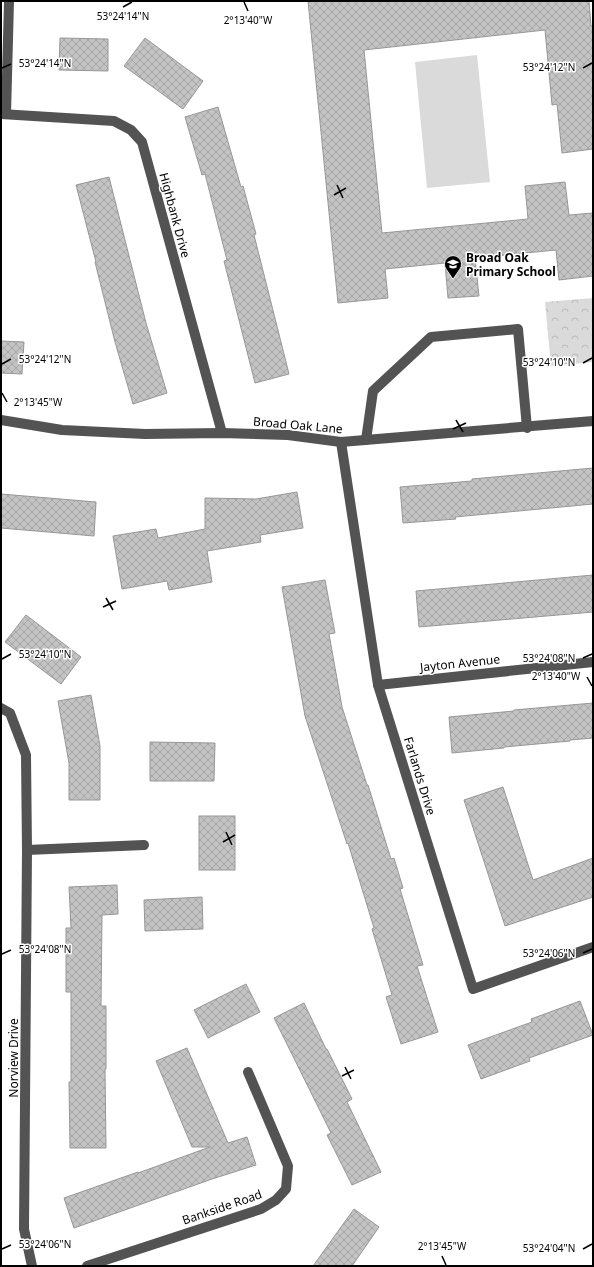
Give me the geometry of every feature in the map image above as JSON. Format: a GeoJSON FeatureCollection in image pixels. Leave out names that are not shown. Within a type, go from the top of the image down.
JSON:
{"type":"FeatureCollection","features":[{"type":"Feature","properties":{"kind":"street","name":"Highbank Drive"},"geometry":{"type":"LineString","coordinates":[[9,1],[4,114],[114,121],[132,130],[142,142],[222,433]]}},
{"type":"Feature","properties":{"kind":"street"},"geometry":{"type":"LineString","coordinates":[[366,440],[373,391],[431,337],[518,329],[527,428]]}},
{"type":"Feature","properties":{"kind":"street","name":"Broad Oak Lane"},"geometry":{"type":"LineString","coordinates":[[1,420],[62,430],[145,434],[222,433],[288,435],[342,442],[527,428],[593,421]]}},
{"type":"Feature","properties":{"kind":"street","name":"Farlands Drive"},"geometry":{"type":"LineString","coordinates":[[342,442],[378,685],[473,989],[593,947]]}},
{"type":"Feature","properties":{"kind":"street","name":"Jayton Avenue"},"geometry":{"type":"LineString","coordinates":[[378,685],[593,662]]}},
{"type":"Feature","properties":{"kind":"street","name":"Norview Drive"},"geometry":{"type":"LineString","coordinates":[[1,708],[10,713],[26,755],[27,850],[24,1229],[32,1266]]}},
{"type":"Feature","properties":{"kind":"street"},"geometry":{"type":"LineString","coordinates":[[27,850],[144,845]]}},
{"type":"Feature","properties":{"kind":"street","name":"Bankside Road"},"geometry":{"type":"LineString","coordinates":[[87,1266],[261,1210],[276,1200],[286,1189],[288,1166],[248,1072]]}},
{"type":"Feature","properties":{"kind":"green space"},"geometry":{"type":"Polygon","coordinates":[[[477,55],[490,182],[427,188],[415,62],[477,55]]]}},
{"type":"Feature","properties":{"kind":"green space"},"geometry":{"type":"Polygon","coordinates":[[[593,298],[593,362],[551,366],[545,302],[593,298]]]}},
{"type":"Feature","properties":{"kind":"building"},"geometry":{"type":"Polygon","coordinates":[[[308,1],[589,1],[591,26],[593,26],[593,149],[562,153],[557,104],[552,105],[545,30],[364,50],[382,233],[528,219],[525,186],[565,182],[569,215],[593,213],[593,276],[559,280],[556,250],[475,258],[479,296],[448,298],[445,263],[385,269],[388,298],[338,303],[308,1]]]}},
{"type":"Feature","properties":{"kind":"building"},"geometry":{"type":"Polygon","coordinates":[[[60,38],[108,39],[108,71],[59,70],[60,38]]]}},
{"type":"Feature","properties":{"kind":"building"},"geometry":{"type":"Polygon","coordinates":[[[145,38],[203,81],[183,109],[124,66],[145,38]]]}},
{"type":"Feature","properties":{"kind":"building"},"geometry":{"type":"Polygon","coordinates":[[[218,107],[241,187],[243,186],[256,234],[254,235],[289,374],[255,383],[224,261],[227,260],[205,174],[202,175],[185,117],[218,107]]]}},
{"type":"Feature","properties":{"kind":"building"},"geometry":{"type":"Polygon","coordinates":[[[109,177],[146,323],[167,393],[133,404],[115,342],[76,185],[109,177]]]}},
{"type":"Feature","properties":{"kind":"building"},"geometry":{"type":"Polygon","coordinates":[[[1,341],[24,342],[22,374],[1,373],[1,341]]]}},
{"type":"Feature","properties":{"kind":"building"},"geometry":{"type":"Polygon","coordinates":[[[593,468],[593,504],[455,517],[456,519],[403,523],[400,487],[593,468]]]}},
{"type":"Feature","properties":{"kind":"building"},"geometry":{"type":"Polygon","coordinates":[[[297,492],[303,528],[260,535],[261,542],[207,551],[212,582],[169,590],[167,581],[122,589],[113,536],[156,529],[158,538],[205,529],[205,498],[256,499],[297,492]]]}},
{"type":"Feature","properties":{"kind":"building"},"geometry":{"type":"Polygon","coordinates":[[[1,494],[96,502],[94,536],[1,528],[1,494]]]}},
{"type":"Feature","properties":{"kind":"building"},"geometry":{"type":"Polygon","coordinates":[[[593,575],[593,612],[419,627],[416,591],[593,575]]]}},
{"type":"Feature","properties":{"kind":"building"},"geometry":{"type":"Polygon","coordinates":[[[325,580],[335,633],[329,634],[342,707],[391,859],[394,858],[403,888],[400,889],[423,965],[417,966],[438,1032],[401,1044],[386,997],[392,995],[372,929],[374,928],[348,843],[347,844],[305,716],[282,587],[325,580]]]}},
{"type":"Feature","properties":{"kind":"building"},"geometry":{"type":"Polygon","coordinates":[[[26,615],[81,657],[61,684],[5,642],[26,615]]]}},
{"type":"Feature","properties":{"kind":"building"},"geometry":{"type":"Polygon","coordinates":[[[91,695],[100,746],[100,800],[69,800],[69,763],[58,701],[91,695]]]}},
{"type":"Feature","properties":{"kind":"building"},"geometry":{"type":"Polygon","coordinates":[[[593,703],[593,738],[452,753],[449,717],[593,703]]]}},
{"type":"Feature","properties":{"kind":"building"},"geometry":{"type":"Polygon","coordinates":[[[150,742],[215,743],[214,781],[150,781],[150,742]]]}},
{"type":"Feature","properties":{"kind":"building"},"geometry":{"type":"Polygon","coordinates":[[[503,787],[533,880],[593,858],[593,897],[505,926],[464,800],[503,787]]]}},
{"type":"Feature","properties":{"kind":"building"},"geometry":{"type":"Polygon","coordinates":[[[199,816],[235,816],[235,870],[199,870],[199,816]]]}},
{"type":"Feature","properties":{"kind":"building"},"geometry":{"type":"Polygon","coordinates":[[[117,885],[118,914],[102,915],[101,1006],[106,1006],[106,1148],[70,1148],[69,1082],[71,1082],[71,992],[66,992],[66,928],[71,928],[69,887],[117,885]]]}},
{"type":"Feature","properties":{"kind":"building"},"geometry":{"type":"Polygon","coordinates":[[[202,897],[203,929],[145,931],[144,900],[202,897]]]}},
{"type":"Feature","properties":{"kind":"building"},"geometry":{"type":"Polygon","coordinates":[[[246,984],[260,1012],[208,1038],[194,1010],[246,984]]]}},
{"type":"Feature","properties":{"kind":"building"},"geometry":{"type":"Polygon","coordinates":[[[580,1001],[593,1035],[529,1058],[530,1061],[481,1079],[468,1045],[532,1022],[531,1019],[580,1001]]]}},
{"type":"Feature","properties":{"kind":"building"},"geometry":{"type":"Polygon","coordinates":[[[304,1003],[352,1099],[347,1102],[381,1172],[352,1185],[327,1135],[331,1133],[274,1018],[304,1003]]]}},
{"type":"Feature","properties":{"kind":"building"},"geometry":{"type":"Polygon","coordinates":[[[187,1048],[228,1143],[247,1137],[256,1165],[74,1228],[64,1198],[210,1147],[192,1147],[156,1061],[187,1048]]]}},
{"type":"Feature","properties":{"kind":"building"},"geometry":{"type":"Polygon","coordinates":[[[354,1209],[379,1227],[352,1266],[313,1266],[354,1209]]]}},
{"type":"Feature","properties":{"kind":"place","name":"Broad Oak Primary School"},"geometry":{"type":"Point","coordinates":[453,279]}}]}
